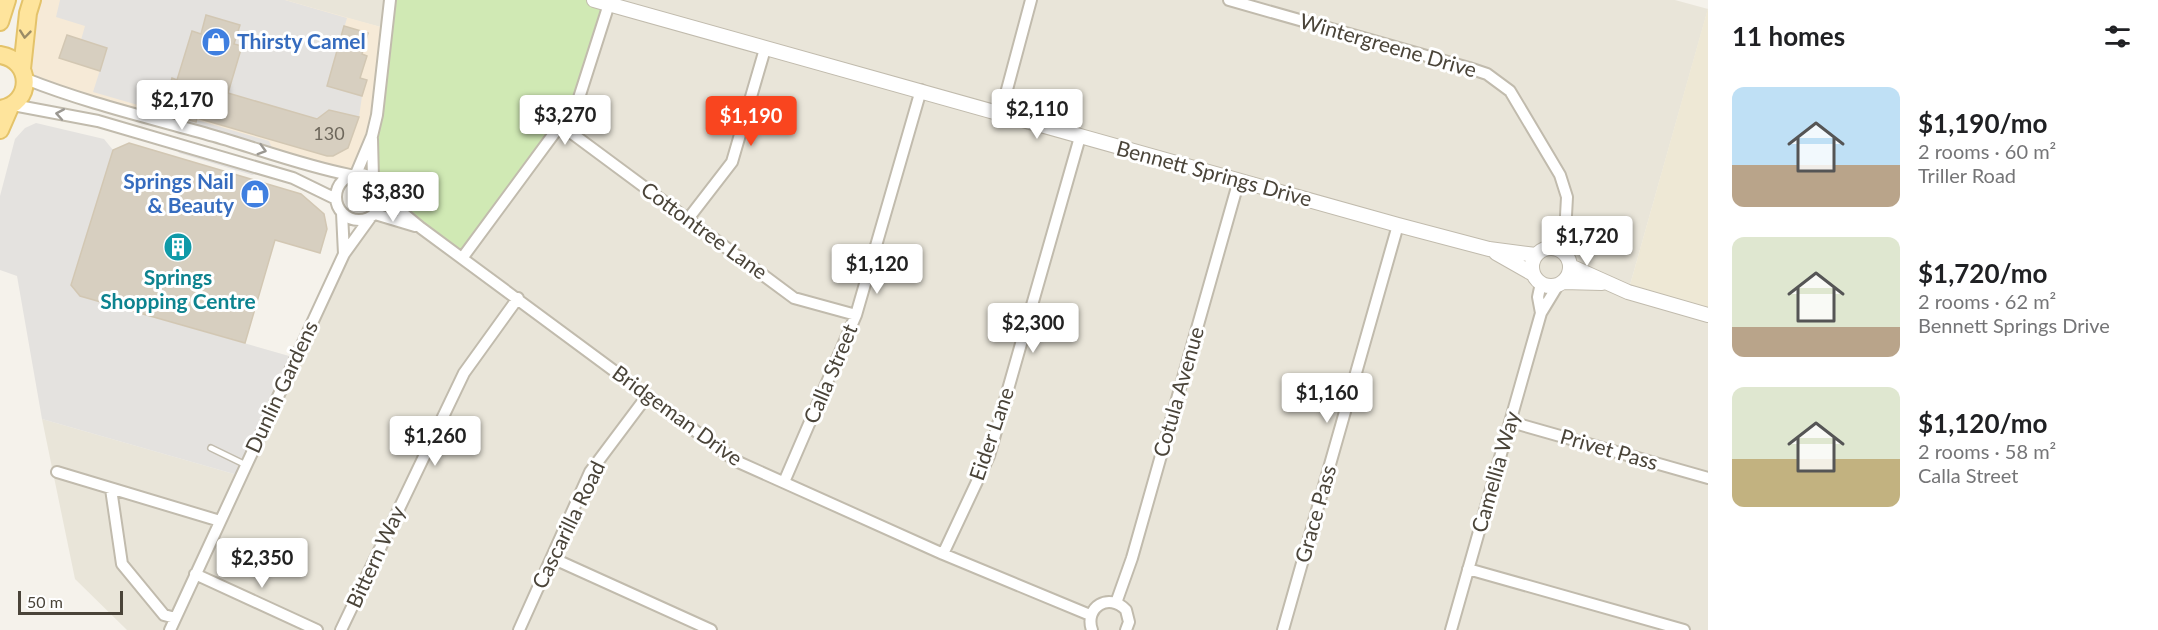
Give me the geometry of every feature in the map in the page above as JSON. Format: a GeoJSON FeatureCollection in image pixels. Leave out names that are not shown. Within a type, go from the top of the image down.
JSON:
{"type":"FeatureCollection","features":[{"type":"Feature","properties":{"kind":"main road"},"geometry":{"type":"LineString","coordinates":[[0,22],[7,0]]}},
{"type":"Feature","properties":{"kind":"main road"},"geometry":{"type":"LineString","coordinates":[[0,130],[8,107],[23,94],[28,13],[32,0]]}},
{"type":"Feature","properties":{"kind":"main road"},"geometry":{"type":"LineString","coordinates":[[0,55],[10,57],[24,74]]}},
{"type":"Feature","properties":{"kind":"street"},"geometry":{"type":"LineString","coordinates":[[372,136],[353,174],[339,184],[336,199],[342,213],[356,220],[372,216],[382,196],[373,178],[372,136],[390,0]]}},
{"type":"Feature","properties":{"kind":"street","name":"Bennett Springs Drive"},"geometry":{"type":"LineString","coordinates":[[594,0],[765,49],[1001,112],[1080,137],[1398,225],[1489,249],[1536,255]]}},
{"type":"Feature","properties":{"kind":"street"},"geometry":{"type":"LineString","coordinates":[[1001,112],[1031,0]]}},
{"type":"Feature","properties":{"kind":"street","name":"Wintergreene Drive"},"geometry":{"type":"LineString","coordinates":[[1229,0],[1487,74],[1510,91],[1551,157],[1567,196],[1567,260]]}},
{"type":"Feature","properties":{"kind":"street"},"geometry":{"type":"LineString","coordinates":[[463,257],[578,102],[609,4]]}},
{"type":"Feature","properties":{"kind":"street"},"geometry":{"type":"LineString","coordinates":[[688,219],[732,162],[765,49]]}},
{"type":"Feature","properties":{"kind":"street"},"geometry":{"type":"LineString","coordinates":[[24,74],[75,96],[282,155],[318,169],[373,178]]}},
{"type":"Feature","properties":{"kind":"street","name":"Calla Street"},"geometry":{"type":"LineString","coordinates":[[784,482],[856,315],[921,90]]}},
{"type":"Feature","properties":{"kind":"street"},"geometry":{"type":"LineString","coordinates":[[75,96],[92,111],[98,121]]}},
{"type":"Feature","properties":{"kind":"street"},"geometry":{"type":"LineString","coordinates":[[8,107],[98,121],[293,178],[336,199]]}},
{"type":"Feature","properties":{"kind":"street","name":"Cottontree Lane"},"geometry":{"type":"LineString","coordinates":[[562,126],[795,297],[856,315]]}},
{"type":"Feature","properties":{"kind":"street","name":"Eider Lane"},"geometry":{"type":"LineString","coordinates":[[943,555],[989,456],[1080,137]]}},
{"type":"Feature","properties":{"kind":"street","name":"Cotula Avenue"},"geometry":{"type":"LineString","coordinates":[[1116,603],[1132,558],[1239,180]]}},
{"type":"Feature","properties":{"kind":"street","name":"Bridgeman Drive"},"geometry":{"type":"LineString","coordinates":[[382,196],[421,228],[736,461],[943,555],[1090,615]]}},
{"type":"Feature","properties":{"kind":"street","name":"Dunlin Gardens"},"geometry":{"type":"LineString","coordinates":[[342,213],[344,254]]}},
{"type":"Feature","properties":{"kind":"street","name":"Bridgeman Drive"},"geometry":{"type":"LineString","coordinates":[[372,216],[421,228]]}},
{"type":"Feature","properties":{"kind":"street","name":"Dunlin Gardens"},"geometry":{"type":"LineString","coordinates":[[170,630],[344,254],[372,216]]}},
{"type":"Feature","properties":{"kind":"street"},"geometry":{"type":"LineString","coordinates":[[1566,218],[1550,248],[1536,255],[1532,268],[1537,279],[1560,284],[1610,283]]}},
{"type":"Feature","properties":{"kind":"street","name":"Grace Pass"},"geometry":{"type":"LineString","coordinates":[[1283,630],[1398,225]]}},
{"type":"Feature","properties":{"kind":"street"},"geometry":{"type":"LineString","coordinates":[[1550,248],[1567,260],[1628,292],[1708,315]]}},
{"type":"Feature","properties":{"kind":"street","name":"Bennett Springs Drive"},"geometry":{"type":"LineString","coordinates":[[1489,249],[1537,279]]}},
{"type":"Feature","properties":{"kind":"street"},"geometry":{"type":"LineString","coordinates":[[1560,284],[1567,260]]}},
{"type":"Feature","properties":{"kind":"street","name":"Camellia Way"},"geometry":{"type":"LineString","coordinates":[[1537,279],[1541,313]]}},
{"type":"Feature","properties":{"kind":"street","name":"Camellia Way"},"geometry":{"type":"LineString","coordinates":[[1451,630],[1541,313],[1560,284]]}},
{"type":"Feature","properties":{"kind":"street","name":"Bittern Way"},"geometry":{"type":"LineString","coordinates":[[341,630],[464,373],[518,298]]}},
{"type":"Feature","properties":{"kind":"street","name":"Cascarilla Road"},"geometry":{"type":"LineString","coordinates":[[519,630],[590,472],[647,396]]}},
{"type":"Feature","properties":{"kind":"street","name":"Privet Pass"},"geometry":{"type":"LineString","coordinates":[[1511,422],[1708,478]]}},
{"type":"Feature","properties":{"kind":"street"},"geometry":{"type":"LineString","coordinates":[[57,472],[220,521]]}},
{"type":"Feature","properties":{"kind":"street"},"geometry":{"type":"LineString","coordinates":[[111,489],[122,564],[164,615],[175,618]]}},
{"type":"Feature","properties":{"kind":"street"},"geometry":{"type":"LineString","coordinates":[[552,558],[711,630]]}},
{"type":"Feature","properties":{"kind":"street"},"geometry":{"type":"LineString","coordinates":[[1468,569],[1684,630]]}},
{"type":"Feature","properties":{"kind":"street"},"geometry":{"type":"LineString","coordinates":[[195,574],[317,630]]}},
{"type":"Feature","properties":{"kind":"street"},"geometry":{"type":"LineString","coordinates":[[1092,630],[1090,615],[1104,602],[1116,603],[1126,610],[1129,629]]}},
{"type":"Feature","properties":{"kind":"lane"},"geometry":{"type":"LineString","coordinates":[[211,448],[246,465]]}},
{"type":"Feature","properties":{"kind":"shaded area"},"geometry":{"type":"Polygon","coordinates":[[[32,0],[285,0],[388,29],[378,111],[356,174],[26,79],[32,0]]]}},
{"type":"Feature","properties":{"kind":"shaded area"},"geometry":{"type":"Polygon","coordinates":[[[60,0],[285,0],[347,18],[327,86],[362,96],[359,117],[329,110],[317,119],[228,93],[242,47],[234,44],[240,25],[206,16],[201,34],[192,31],[177,80],[172,79],[162,112],[93,92],[107,48],[81,40],[85,26],[56,17],[60,0]]]}},
{"type":"Feature","properties":{"kind":"shaded area"},"geometry":{"type":"Polygon","coordinates":[[[285,0],[390,0],[388,29],[347,18],[285,0]]]}},
{"type":"Feature","properties":{"kind":"shaded area"},"geometry":{"type":"Polygon","coordinates":[[[594,0],[1675,0],[1708,9],[1628,292],[1708,315],[1708,630],[127,630],[75,579],[42,419],[241,476],[344,254],[370,218],[421,228],[594,0]]]}},
{"type":"Feature","properties":{"kind":"shaded area"},"geometry":{"type":"Polygon","coordinates":[[[1708,8],[1708,315],[1628,292],[1708,8]]]}},
{"type":"Feature","properties":{"kind":"shaded area"},"geometry":{"type":"Polygon","coordinates":[[[190,118],[269,141],[272,148],[181,121],[190,118]]]}},
{"type":"Feature","properties":{"kind":"shaded area"},"geometry":{"type":"Polygon","coordinates":[[[36,123],[104,139],[113,150],[71,284],[80,296],[296,358],[241,476],[42,419],[17,276],[0,270],[0,196],[15,139],[25,128],[36,123]]]}},
{"type":"Feature","properties":{"kind":"shaded area"},"geometry":{"type":"Polygon","coordinates":[[[176,148],[264,173],[252,175],[179,153],[176,148]]]}},
{"type":"Feature","properties":{"kind":"green space"},"geometry":{"type":"Polygon","coordinates":[[[390,0],[594,0],[609,4],[578,101],[463,257],[382,196],[373,178],[390,0]]]}},
{"type":"Feature","properties":{"kind":"building"},"geometry":{"type":"Polygon","coordinates":[[[206,15],[240,25],[234,44],[242,46],[228,93],[317,119],[329,110],[359,117],[348,148],[333,156],[327,156],[197,118],[196,122],[162,112],[172,78],[177,80],[192,31],[201,34],[206,15]]]}},
{"type":"Feature","properties":{"kind":"building"},"geometry":{"type":"Polygon","coordinates":[[[344,26],[368,33],[362,54],[367,56],[360,78],[367,80],[362,96],[327,86],[344,26]]]}},
{"type":"Feature","properties":{"kind":"building"},"geometry":{"type":"Polygon","coordinates":[[[67,35],[107,48],[100,71],[59,58],[67,35]]]}},
{"type":"Feature","properties":{"kind":"building","name":"Springs Shopping Centre"},"geometry":{"type":"Polygon","coordinates":[[[129,143],[301,194],[324,214],[327,229],[320,253],[275,240],[245,343],[80,296],[71,285],[113,150],[129,143]]]}},
{"type":"Feature","properties":{"kind":"place","name":"Thirsty Camel"},"geometry":{"type":"Point","coordinates":[216,42]}},
{"type":"Feature","properties":{"kind":"place","name":"Springs Nail & Beauty"},"geometry":{"type":"Point","coordinates":[255,194]}},
{"type":"Feature","properties":{"kind":"place","name":"Springs Shopping Centre"},"geometry":{"type":"Point","coordinates":[178,247]}}]}
